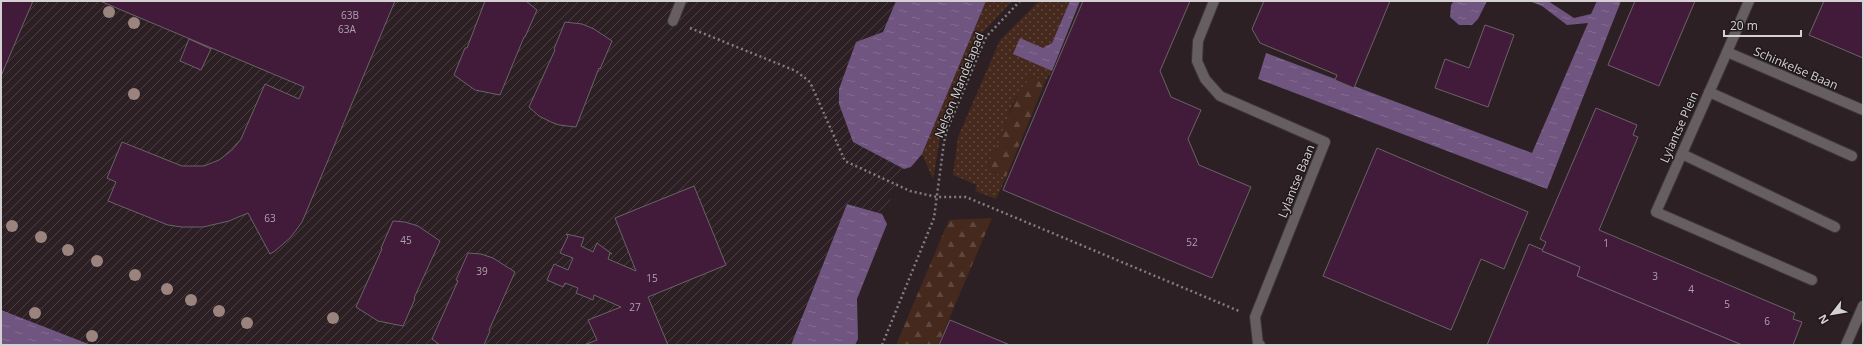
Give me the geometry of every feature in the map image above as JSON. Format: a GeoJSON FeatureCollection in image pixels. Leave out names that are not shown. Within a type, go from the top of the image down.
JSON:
{"type":"FeatureCollection","features":[{"type":"Feature","properties":{"kind":"street"},"geometry":{"type":"LineString","coordinates":[[673,21],[681,1]]}},
{"type":"Feature","properties":{"kind":"street","name":"Lylantse Baan"},"geometry":{"type":"LineString","coordinates":[[1214,1],[1198,41],[1197,61],[1205,79],[1220,96],[1325,142],[1255,317],[1258,344],[1260,345]]}},
{"type":"Feature","properties":{"kind":"street"},"geometry":{"type":"LineString","coordinates":[[1727,52],[1749,1]]}},
{"type":"Feature","properties":{"kind":"street","name":"Lylantse Plein"},"geometry":{"type":"LineString","coordinates":[[1727,52],[1656,212],[1812,280]]}},
{"type":"Feature","properties":{"kind":"street","name":"Schinkelse Baan"},"geometry":{"type":"LineString","coordinates":[[1727,52],[1863,110]]}},
{"type":"Feature","properties":{"kind":"street"},"geometry":{"type":"LineString","coordinates":[[1709,92],[1852,156]]}},
{"type":"Feature","properties":{"kind":"street"},"geometry":{"type":"LineString","coordinates":[[1682,154],[1835,227]]}},
{"type":"Feature","properties":{"kind":"street"},"geometry":{"type":"LineString","coordinates":[[1846,345],[1863,306]]}},
{"type":"Feature","properties":{"kind":"path","name":"Nelson Mandelapad"},"geometry":{"type":"LineString","coordinates":[[882,345],[934,218],[944,142],[986,37],[1020,1]]}},
{"type":"Feature","properties":{"kind":"path"},"geometry":{"type":"LineString","coordinates":[[673,21],[796,72],[810,82],[845,161],[910,192],[937,198],[966,197],[1255,317]]}},
{"type":"Feature","properties":{"kind":"shaded area"},"geometry":{"type":"Polygon","coordinates":[[[1,1],[972,1],[831,345],[1,345],[1,1]]]}},
{"type":"Feature","properties":{"kind":"shaded area"},"geometry":{"type":"Polygon","coordinates":[[[972,1],[1863,1],[1863,345],[831,345],[972,1]]]}},
{"type":"Feature","properties":{"kind":"green space"},"geometry":{"type":"Polygon","coordinates":[[[986,1],[1012,1],[982,33],[942,126],[933,179],[922,154],[986,1]]]}},
{"type":"Feature","properties":{"kind":"green space"},"geometry":{"type":"Polygon","coordinates":[[[1039,1],[1070,1],[1052,43],[1043,49],[1013,54],[1052,71],[1046,80],[1030,77],[1013,103],[997,148],[988,163],[989,170],[1006,177],[996,199],[975,191],[977,185],[953,175],[958,137],[1000,40],[1039,1]]]}},
{"type":"Feature","properties":{"kind":"green space"},"geometry":{"type":"Polygon","coordinates":[[[1030,77],[1046,80],[1006,177],[989,170],[988,163],[999,141],[1017,97],[1030,77]]]}},
{"type":"Feature","properties":{"kind":"green space"},"geometry":{"type":"Polygon","coordinates":[[[992,218],[938,345],[896,345],[949,220],[992,218]]]}},
{"type":"Feature","properties":{"kind":"water"},"geometry":{"type":"Polygon","coordinates":[[[896,1],[986,1],[922,154],[911,167],[904,169],[853,142],[839,104],[839,89],[856,42],[883,32],[896,1]]]}},
{"type":"Feature","properties":{"kind":"water"},"geometry":{"type":"Polygon","coordinates":[[[1070,1],[1080,1],[1052,71],[1013,54],[1020,38],[1043,48],[1052,43],[1070,1]]]}},
{"type":"Feature","properties":{"kind":"water"},"geometry":{"type":"Polygon","coordinates":[[[1454,1],[1487,1],[1478,19],[1472,25],[1459,25],[1450,17],[1451,5],[1454,1]]]}},
{"type":"Feature","properties":{"kind":"water"},"geometry":{"type":"Polygon","coordinates":[[[1529,1],[1548,1],[1574,18],[1591,14],[1597,1],[1621,1],[1547,189],[1258,79],[1266,53],[1532,153],[1588,23],[1567,25],[1542,6],[1529,1]]]}},
{"type":"Feature","properties":{"kind":"water"},"geometry":{"type":"Polygon","coordinates":[[[847,204],[882,214],[887,224],[857,299],[858,339],[855,345],[791,345],[847,204]]]}},
{"type":"Feature","properties":{"kind":"water"},"geometry":{"type":"Polygon","coordinates":[[[1,310],[91,345],[1,345],[1,310]]]}},
{"type":"Feature","properties":{"kind":"building"},"geometry":{"type":"Polygon","coordinates":[[[1,1],[33,1],[1,76],[1,1]]]}},
{"type":"Feature","properties":{"kind":"building"},"geometry":{"type":"Polygon","coordinates":[[[100,1],[395,1],[302,222],[291,237],[275,251],[270,254],[248,213],[229,221],[203,227],[168,225],[108,201],[116,182],[107,178],[122,142],[182,166],[204,166],[219,160],[232,150],[241,139],[265,84],[299,99],[304,87],[100,1]]]}},
{"type":"Feature","properties":{"kind":"building"},"geometry":{"type":"Polygon","coordinates":[[[485,1],[526,1],[537,10],[500,95],[475,90],[454,75],[465,48],[467,48],[485,1]]]}},
{"type":"Feature","properties":{"kind":"building"},"geometry":{"type":"Polygon","coordinates":[[[1083,1],[1190,1],[1160,71],[1171,97],[1201,110],[1188,139],[1199,165],[1251,187],[1212,278],[1003,190],[1083,1]]]}},
{"type":"Feature","properties":{"kind":"building"},"geometry":{"type":"Polygon","coordinates":[[[1264,1],[1390,1],[1354,88],[1335,80],[1337,75],[1260,43],[1252,29],[1264,1]]]}},
{"type":"Feature","properties":{"kind":"building"},"geometry":{"type":"Polygon","coordinates":[[[1635,1],[1695,1],[1659,86],[1608,65],[1635,1]]]}},
{"type":"Feature","properties":{"kind":"building"},"geometry":{"type":"Polygon","coordinates":[[[1824,1],[1863,1],[1863,58],[1809,35],[1824,1]]]}},
{"type":"Feature","properties":{"kind":"building"},"geometry":{"type":"Polygon","coordinates":[[[565,22],[582,24],[594,29],[612,41],[600,69],[599,68],[576,127],[559,125],[551,122],[539,116],[529,107],[555,50],[554,49],[565,22]]]}},
{"type":"Feature","properties":{"kind":"building"},"geometry":{"type":"Polygon","coordinates":[[[1485,25],[1514,35],[1488,107],[1435,88],[1445,59],[1469,68],[1485,25]]]}},
{"type":"Feature","properties":{"kind":"building"},"geometry":{"type":"Polygon","coordinates":[[[189,39],[211,49],[201,70],[180,61],[189,39]]]}},
{"type":"Feature","properties":{"kind":"building"},"geometry":{"type":"Polygon","coordinates":[[[1596,108],[1637,125],[1633,135],[1638,137],[1599,230],[1795,313],[1793,319],[1802,322],[1793,345],[1742,345],[1577,276],[1580,267],[1542,251],[1546,242],[1540,239],[1596,108]]]}},
{"type":"Feature","properties":{"kind":"building"},"geometry":{"type":"Polygon","coordinates":[[[1377,148],[1528,212],[1504,269],[1481,259],[1451,330],[1323,276],[1377,148]]]}},
{"type":"Feature","properties":{"kind":"building"},"geometry":{"type":"Polygon","coordinates":[[[694,186],[726,265],[648,297],[668,345],[584,345],[597,340],[588,320],[621,307],[594,295],[593,300],[576,293],[578,288],[565,283],[563,287],[547,280],[554,264],[568,270],[573,258],[560,253],[568,236],[566,234],[584,238],[581,246],[593,252],[597,243],[612,254],[610,253],[608,259],[636,271],[615,218],[694,186]]]}},
{"type":"Feature","properties":{"kind":"building"},"geometry":{"type":"Polygon","coordinates":[[[393,221],[405,222],[418,226],[440,241],[403,326],[378,321],[356,307],[393,221]]]}},
{"type":"Feature","properties":{"kind":"building"},"geometry":{"type":"Polygon","coordinates":[[[1529,244],[1580,267],[1577,276],[1742,345],[1487,345],[1529,244]]]}},
{"type":"Feature","properties":{"kind":"building"},"geometry":{"type":"Polygon","coordinates":[[[468,253],[481,254],[493,258],[515,272],[489,330],[490,331],[484,345],[440,345],[432,339],[458,281],[456,280],[468,253]]]}},
{"type":"Feature","properties":{"kind":"building"},"geometry":{"type":"Polygon","coordinates":[[[950,320],[1010,345],[939,345],[950,320]]]}}]}
